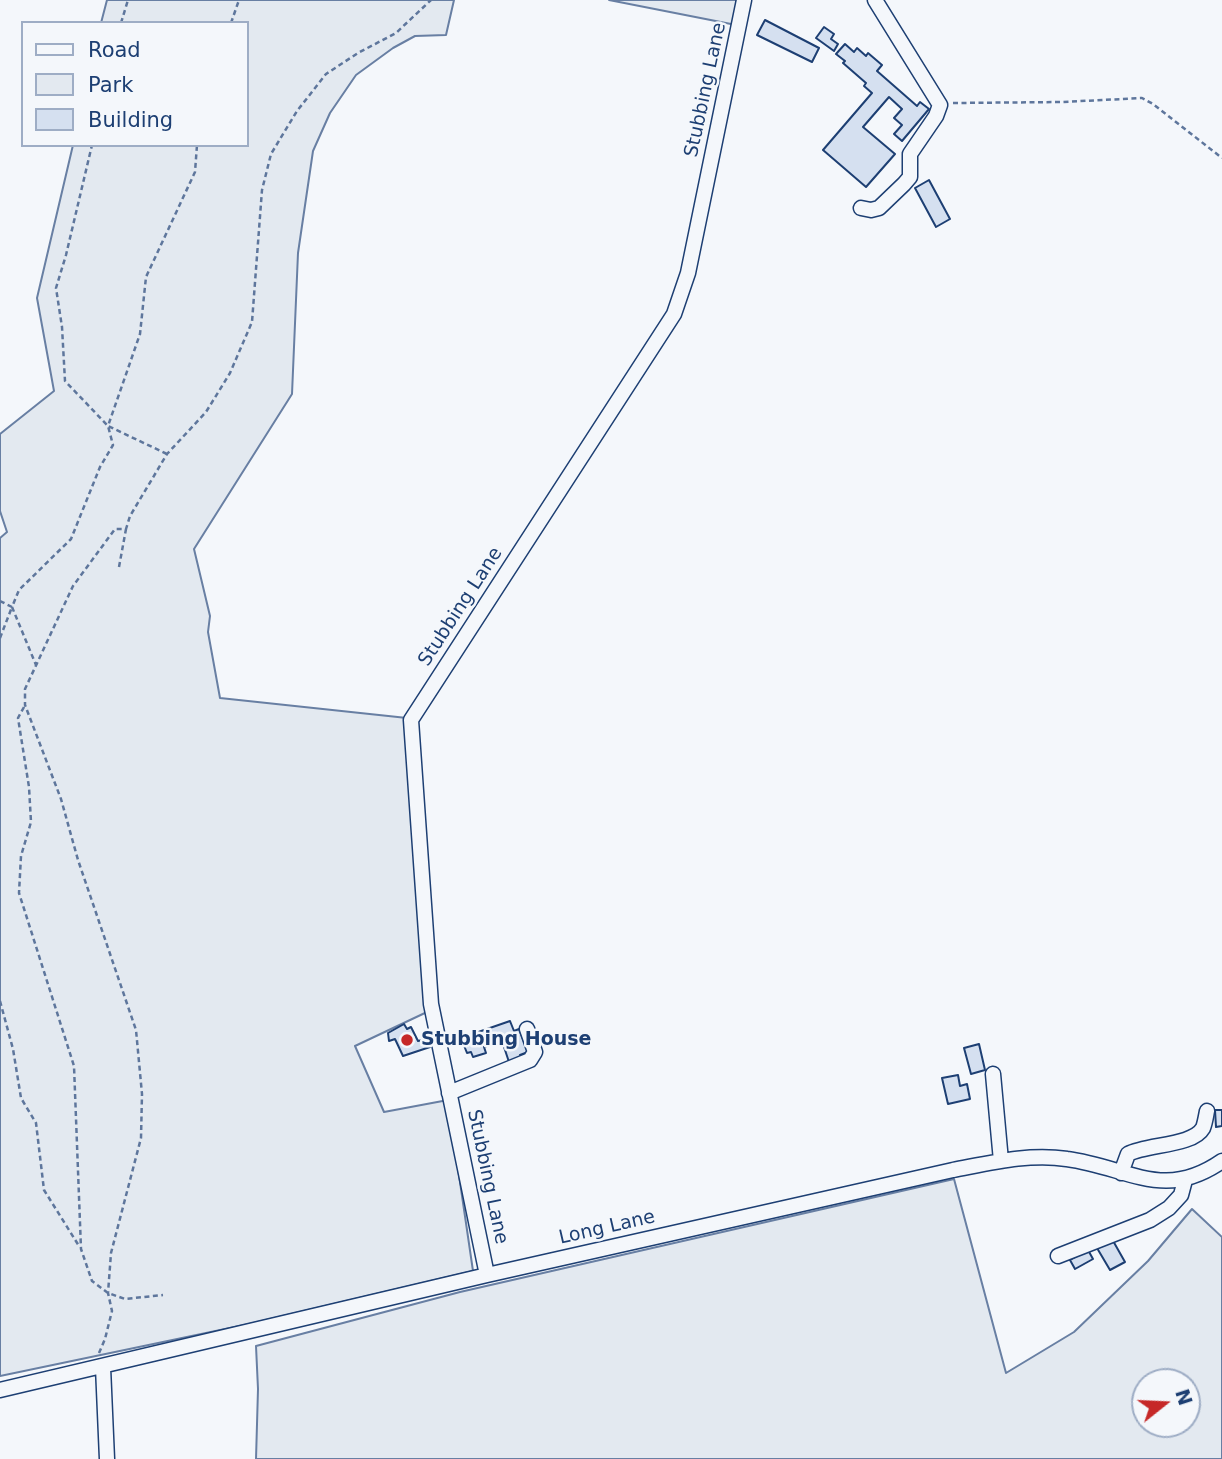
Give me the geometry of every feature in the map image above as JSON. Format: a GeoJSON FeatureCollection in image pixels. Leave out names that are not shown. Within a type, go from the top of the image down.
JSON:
{"type":"FeatureCollection","features":[{"type":"Feature","properties":{"kind":"street","name":"Stubbing Lane"},"geometry":{"type":"LineString","coordinates":[[488,1275],[431,1004],[411,720],[674,314],[688,273],[744,0]]}},
{"type":"Feature","properties":{"kind":"street"},"geometry":{"type":"LineString","coordinates":[[861,208],[879,208],[910,177],[910,154],[936,116],[940,105],[875,0]]}},
{"type":"Feature","properties":{"kind":"street"},"geometry":{"type":"LineString","coordinates":[[449,1093],[530,1060],[535,1052],[527,1029]]}},
{"type":"Feature","properties":{"kind":"street"},"geometry":{"type":"LineString","coordinates":[[993,1074],[1001,1161]]}},
{"type":"Feature","properties":{"kind":"street"},"geometry":{"type":"LineString","coordinates":[[1121,1173],[1128,1154],[1138,1149],[1194,1137],[1202,1129],[1208,1111]]}},
{"type":"Feature","properties":{"kind":"street","name":"Long Lane"},"geometry":{"type":"LineString","coordinates":[[0,1390],[488,1275],[1001,1161],[1065,1158],[1147,1180],[1169,1182],[1185,1180],[1222,1161]]}},
{"type":"Feature","properties":{"kind":"street"},"geometry":{"type":"LineString","coordinates":[[1058,1256],[1150,1220],[1169,1208],[1181,1195],[1185,1180]]}},
{"type":"Feature","properties":{"kind":"street"},"geometry":{"type":"LineString","coordinates":[[103,1367],[107,1459]]}},
{"type":"Feature","properties":{"kind":"path"},"geometry":{"type":"LineString","coordinates":[[122,21],[128,0]]}},
{"type":"Feature","properties":{"kind":"path"},"geometry":{"type":"LineString","coordinates":[[232,21],[239,0]]}},
{"type":"Feature","properties":{"kind":"path"},"geometry":{"type":"LineString","coordinates":[[119,567],[130,516],[167,454],[206,412],[230,373],[252,322],[262,190],[271,154],[297,111],[326,74],[396,33],[431,0]]}},
{"type":"Feature","properties":{"kind":"path"},"geometry":{"type":"LineString","coordinates":[[940,105],[1142,98],[1222,158]]}},
{"type":"Feature","properties":{"kind":"path"},"geometry":{"type":"LineString","coordinates":[[92,147],[56,288],[62,327],[65,381],[108,426],[167,454]]}},
{"type":"Feature","properties":{"kind":"path"},"geometry":{"type":"LineString","coordinates":[[0,638],[19,590],[71,539],[100,467],[113,445],[108,426],[140,334],[146,277],[195,172],[197,147]]}},
{"type":"Feature","properties":{"kind":"path"},"geometry":{"type":"LineString","coordinates":[[103,1367],[99,1353],[112,1311],[108,1293],[111,1253],[141,1138],[142,1094],[136,1030],[78,860],[61,799],[25,705],[25,689],[74,586],[115,529],[126,529]]}},
{"type":"Feature","properties":{"kind":"path"},"geometry":{"type":"LineString","coordinates":[[0,601],[12,607],[36,666]]}},
{"type":"Feature","properties":{"kind":"path"},"geometry":{"type":"LineString","coordinates":[[25,705],[18,718],[29,787],[31,822],[21,856],[19,893],[74,1066],[81,1249]]}},
{"type":"Feature","properties":{"kind":"path"},"geometry":{"type":"LineString","coordinates":[[0,1001],[13,1049],[21,1098],[36,1123],[44,1190],[81,1249],[92,1280],[108,1293],[125,1299],[163,1295]]}},
{"type":"Feature","properties":{"kind":"green space"},"geometry":{"type":"Polygon","coordinates":[[[107,0],[454,0],[446,35],[415,36],[393,48],[356,75],[330,113],[313,151],[298,253],[292,394],[194,549],[210,616],[208,632],[220,698],[407,718],[427,1012],[355,1046],[384,1112],[448,1100],[473,1271],[249,1324],[0,1376],[0,538],[7,532],[0,511],[0,434],[54,391],[37,298],[73,147],[248,147],[248,21],[102,21],[107,0]]]}},
{"type":"Feature","properties":{"kind":"green space"},"geometry":{"type":"Polygon","coordinates":[[[609,0],[737,0],[736,25],[609,0]]]}},
{"type":"Feature","properties":{"kind":"green space"},"geometry":{"type":"Polygon","coordinates":[[[954,1179],[1006,1373],[1074,1332],[1148,1261],[1192,1209],[1222,1237],[1222,1459],[256,1459],[256,1346],[460,1292],[954,1179]]]}},
{"type":"Feature","properties":{"kind":"building"},"geometry":{"type":"Polygon","coordinates":[[[765,20],[819,48],[812,62],[757,35],[765,20]]]}},
{"type":"Feature","properties":{"kind":"building"},"geometry":{"type":"Polygon","coordinates":[[[824,27],[834,34],[831,39],[838,44],[834,51],[816,38],[824,27]]]}},
{"type":"Feature","properties":{"kind":"building"},"geometry":{"type":"Polygon","coordinates":[[[845,44],[854,52],[857,48],[866,56],[868,53],[882,65],[877,71],[917,106],[920,102],[929,109],[902,141],[894,134],[902,125],[894,118],[902,109],[889,97],[863,127],[895,154],[866,187],[823,150],[872,93],[864,86],[866,83],[836,54],[845,44]]]}},
{"type":"Feature","properties":{"kind":"building"},"geometry":{"type":"Polygon","coordinates":[[[929,180],[950,219],[936,227],[915,188],[929,180]]]}},
{"type":"Feature","properties":{"kind":"building"},"geometry":{"type":"Polygon","coordinates":[[[510,1021],[514,1031],[519,1029],[528,1052],[520,1055],[522,1058],[509,1062],[502,1041],[484,1047],[486,1053],[473,1057],[471,1052],[467,1053],[461,1038],[510,1021]]]}},
{"type":"Feature","properties":{"kind":"building","name":"Stubbing House"},"geometry":{"type":"Polygon","coordinates":[[[404,1024],[407,1029],[411,1027],[418,1041],[427,1039],[430,1047],[403,1056],[395,1039],[389,1041],[388,1033],[404,1024]]]}},
{"type":"Feature","properties":{"kind":"building"},"geometry":{"type":"Polygon","coordinates":[[[979,1044],[985,1070],[971,1074],[964,1048],[979,1044]]]}},
{"type":"Feature","properties":{"kind":"building"},"geometry":{"type":"Polygon","coordinates":[[[958,1075],[960,1086],[967,1084],[970,1099],[948,1104],[942,1078],[958,1075]]]}},
{"type":"Feature","properties":{"kind":"building"},"geometry":{"type":"Polygon","coordinates":[[[1215,1110],[1222,1110],[1222,1126],[1216,1127],[1215,1110]]]}},
{"type":"Feature","properties":{"kind":"building"},"geometry":{"type":"Polygon","coordinates":[[[1112,1239],[1125,1262],[1110,1270],[1097,1248],[1112,1239]]]}},
{"type":"Feature","properties":{"kind":"building"},"geometry":{"type":"Polygon","coordinates":[[[1088,1250],[1093,1259],[1075,1269],[1070,1260],[1088,1250]]]}},
{"type":"Feature","properties":{"kind":"place","name":"Stubbing House"},"geometry":{"type":"Point","coordinates":[407,1040]}}]}
